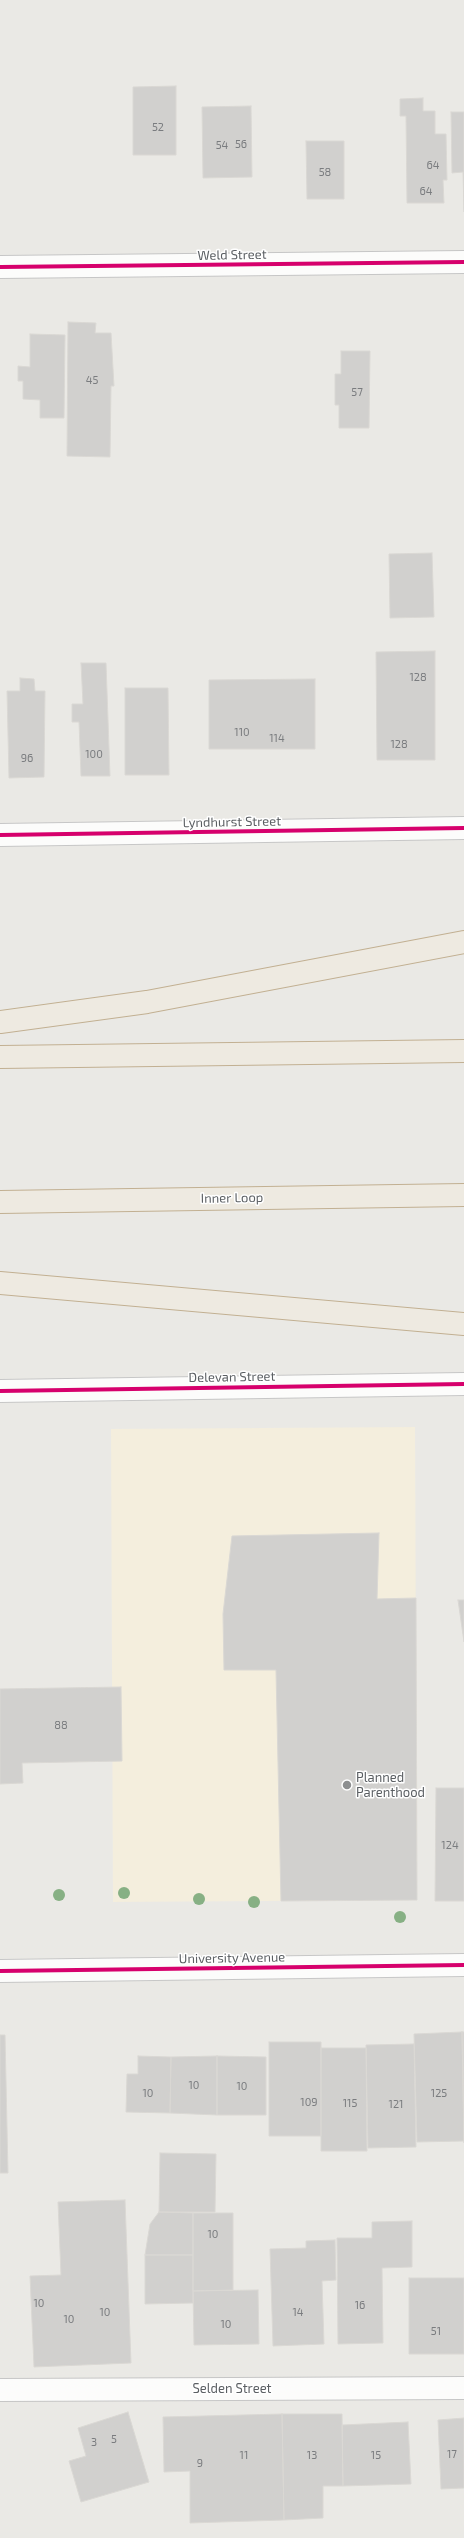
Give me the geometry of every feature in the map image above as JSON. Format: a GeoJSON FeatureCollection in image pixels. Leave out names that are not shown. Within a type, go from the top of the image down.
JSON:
{"type":"FeatureCollection","features":[{"type":"Feature","properties":{"kind":"highway"},"geometry":{"type":"LineString","coordinates":[[0,1022],[147,1002],[464,942]]}},
{"type":"Feature","properties":{"kind":"highway"},"geometry":{"type":"LineString","coordinates":[[303,1053],[464,1043]]}},
{"type":"Feature","properties":{"kind":"highway"},"geometry":{"type":"LineString","coordinates":[[0,1057],[464,1051]]}},
{"type":"Feature","properties":{"kind":"highway","name":"Inner Loop"},"geometry":{"type":"LineString","coordinates":[[0,1202],[464,1195]]}},
{"type":"Feature","properties":{"kind":"highway"},"geometry":{"type":"LineString","coordinates":[[0,1283],[464,1324]]}},
{"type":"Feature","properties":{"kind":"street","name":"Weld Street"},"geometry":{"type":"LineString","coordinates":[[0,268],[464,262]]}},
{"type":"Feature","properties":{"kind":"street","name":"Lyndhurst Street"},"geometry":{"type":"LineString","coordinates":[[0,835],[464,828]]}},
{"type":"Feature","properties":{"kind":"street","name":"Delevan Street"},"geometry":{"type":"LineString","coordinates":[[0,1390],[464,1384]]}},
{"type":"Feature","properties":{"kind":"street","name":"University Avenue"},"geometry":{"type":"LineString","coordinates":[[0,1970],[464,1965]]}},
{"type":"Feature","properties":{"kind":"street","name":"Selden Street"},"geometry":{"type":"LineString","coordinates":[[0,2390],[464,2388]]}},
{"type":"Feature","properties":{"kind":"shaded area"},"geometry":{"type":"Polygon","coordinates":[[[415,1427],[417,1900],[113,1902],[111,1429],[415,1427]]]}},
{"type":"Feature","properties":{"kind":"building"},"geometry":{"type":"Polygon","coordinates":[[[176,86],[176,155],[133,155],[133,87],[176,86]]]}},
{"type":"Feature","properties":{"kind":"building"},"geometry":{"type":"Polygon","coordinates":[[[423,98],[423,111],[435,111],[435,134],[446,134],[447,180],[443,180],[444,203],[407,203],[406,116],[400,116],[400,99],[423,98]]]}},
{"type":"Feature","properties":{"kind":"building"},"geometry":{"type":"Polygon","coordinates":[[[251,106],[252,177],[203,178],[202,107],[251,106]]]}},
{"type":"Feature","properties":{"kind":"building"},"geometry":{"type":"Polygon","coordinates":[[[451,112],[464,112],[464,212],[463,172],[452,173],[451,112]]]}},
{"type":"Feature","properties":{"kind":"building"},"geometry":{"type":"Polygon","coordinates":[[[306,141],[344,141],[344,199],[307,199],[306,141]]]}},
{"type":"Feature","properties":{"kind":"building"},"geometry":{"type":"Polygon","coordinates":[[[68,322],[96,323],[95,333],[111,333],[114,386],[111,386],[110,457],[67,456],[68,322]]]}},
{"type":"Feature","properties":{"kind":"building"},"geometry":{"type":"Polygon","coordinates":[[[30,334],[65,335],[64,418],[40,418],[40,400],[23,399],[23,381],[18,381],[18,366],[30,367],[30,334]]]}},
{"type":"Feature","properties":{"kind":"building"},"geometry":{"type":"Polygon","coordinates":[[[341,351],[370,351],[369,428],[339,428],[339,405],[335,405],[335,374],[341,374],[341,351]]]}},
{"type":"Feature","properties":{"kind":"building"},"geometry":{"type":"Polygon","coordinates":[[[432,553],[434,617],[390,618],[389,554],[432,553]]]}},
{"type":"Feature","properties":{"kind":"building"},"geometry":{"type":"Polygon","coordinates":[[[435,651],[435,760],[377,760],[376,652],[435,651]]]}},
{"type":"Feature","properties":{"kind":"building"},"geometry":{"type":"Polygon","coordinates":[[[81,663],[106,663],[110,776],[81,776],[79,722],[72,722],[72,704],[83,704],[81,663]]]}},
{"type":"Feature","properties":{"kind":"building"},"geometry":{"type":"Polygon","coordinates":[[[20,678],[34,679],[35,691],[45,691],[44,777],[9,778],[7,691],[20,691],[20,678]]]}},
{"type":"Feature","properties":{"kind":"building"},"geometry":{"type":"Polygon","coordinates":[[[315,679],[315,749],[209,749],[209,680],[315,679]]]}},
{"type":"Feature","properties":{"kind":"building"},"geometry":{"type":"Polygon","coordinates":[[[125,688],[168,688],[169,775],[125,775],[125,688]]]}},
{"type":"Feature","properties":{"kind":"building","name":"Planned Parenthood"},"geometry":{"type":"Polygon","coordinates":[[[379,1533],[377,1599],[416,1598],[417,1900],[281,1901],[276,1670],[224,1670],[223,1614],[232,1536],[379,1533]]]}},
{"type":"Feature","properties":{"kind":"building"},"geometry":{"type":"Polygon","coordinates":[[[458,1600],[464,1600],[464,1642],[458,1600]]]}},
{"type":"Feature","properties":{"kind":"building"},"geometry":{"type":"Polygon","coordinates":[[[121,1687],[122,1761],[22,1763],[23,1783],[0,1784],[0,1689],[121,1687]]]}},
{"type":"Feature","properties":{"kind":"building"},"geometry":{"type":"Polygon","coordinates":[[[436,1788],[464,1788],[464,1901],[435,1901],[436,1788]]]}},
{"type":"Feature","properties":{"kind":"building"},"geometry":{"type":"Polygon","coordinates":[[[462,2032],[464,2032],[464,2141],[462,2032]]]}},
{"type":"Feature","properties":{"kind":"building"},"geometry":{"type":"Polygon","coordinates":[[[462,2032],[464,2141],[417,2142],[414,2034],[462,2032]]]}},
{"type":"Feature","properties":{"kind":"building"},"geometry":{"type":"Polygon","coordinates":[[[0,2035],[5,2035],[8,2173],[0,2173],[0,2035]]]}},
{"type":"Feature","properties":{"kind":"building"},"geometry":{"type":"Polygon","coordinates":[[[269,2042],[321,2042],[321,2136],[269,2136],[269,2042]]]}},
{"type":"Feature","properties":{"kind":"building"},"geometry":{"type":"Polygon","coordinates":[[[414,2044],[416,2147],[368,2148],[366,2045],[414,2044]]]}},
{"type":"Feature","properties":{"kind":"building"},"geometry":{"type":"Polygon","coordinates":[[[321,2048],[366,2048],[367,2151],[321,2151],[321,2048]]]}},
{"type":"Feature","properties":{"kind":"building"},"geometry":{"type":"Polygon","coordinates":[[[138,2056],[171,2057],[170,2113],[126,2112],[127,2074],[138,2074],[138,2056]]]}},
{"type":"Feature","properties":{"kind":"building"},"geometry":{"type":"Polygon","coordinates":[[[217,2056],[217,2115],[170,2113],[171,2057],[217,2056]]]}},
{"type":"Feature","properties":{"kind":"building"},"geometry":{"type":"Polygon","coordinates":[[[217,2056],[266,2057],[266,2115],[217,2115],[217,2056]]]}},
{"type":"Feature","properties":{"kind":"building"},"geometry":{"type":"Polygon","coordinates":[[[160,2153],[216,2154],[215,2212],[159,2212],[160,2153]]]}},
{"type":"Feature","properties":{"kind":"building"},"geometry":{"type":"Polygon","coordinates":[[[125,2200],[131,2363],[34,2367],[30,2276],[61,2275],[58,2202],[125,2200]]]}},
{"type":"Feature","properties":{"kind":"building"},"geometry":{"type":"Polygon","coordinates":[[[159,2212],[193,2213],[193,2255],[145,2255],[150,2224],[159,2212]]]}},
{"type":"Feature","properties":{"kind":"building"},"geometry":{"type":"Polygon","coordinates":[[[193,2213],[233,2213],[233,2290],[193,2291],[193,2213]]]}},
{"type":"Feature","properties":{"kind":"building"},"geometry":{"type":"Polygon","coordinates":[[[412,2221],[412,2267],[382,2268],[383,2343],[338,2344],[337,2238],[372,2238],[372,2222],[412,2221]]]}},
{"type":"Feature","properties":{"kind":"building"},"geometry":{"type":"Polygon","coordinates":[[[335,2240],[336,2280],[322,2281],[324,2344],[273,2346],[270,2249],[306,2248],[306,2241],[335,2240]]]}},
{"type":"Feature","properties":{"kind":"building"},"geometry":{"type":"Polygon","coordinates":[[[145,2255],[193,2255],[193,2303],[145,2304],[145,2255]]]}},
{"type":"Feature","properties":{"kind":"building"},"geometry":{"type":"Polygon","coordinates":[[[409,2278],[464,2278],[464,2354],[409,2354],[409,2278]]]}},
{"type":"Feature","properties":{"kind":"building"},"geometry":{"type":"Polygon","coordinates":[[[258,2290],[259,2344],[194,2345],[193,2291],[258,2290]]]}},
{"type":"Feature","properties":{"kind":"building"},"geometry":{"type":"Polygon","coordinates":[[[128,2412],[149,2482],[81,2502],[69,2461],[86,2456],[78,2428],[128,2412]]]}},
{"type":"Feature","properties":{"kind":"building"},"geometry":{"type":"Polygon","coordinates":[[[282,2414],[342,2414],[343,2486],[323,2486],[323,2518],[284,2520],[282,2414]]]}},
{"type":"Feature","properties":{"kind":"building"},"geometry":{"type":"Polygon","coordinates":[[[282,2414],[284,2520],[190,2523],[190,2471],[164,2472],[163,2417],[282,2414]]]}},
{"type":"Feature","properties":{"kind":"building"},"geometry":{"type":"Polygon","coordinates":[[[464,2418],[464,2488],[441,2489],[438,2420],[464,2418]]]}},
{"type":"Feature","properties":{"kind":"building"},"geometry":{"type":"Polygon","coordinates":[[[408,2422],[411,2484],[343,2486],[342,2425],[408,2422]]]}},
{"type":"Feature","properties":{"kind":"cycle path"},"geometry":{"type":"LineString","coordinates":[[0,267],[464,262]]}},
{"type":"Feature","properties":{"kind":"cycle path"},"geometry":{"type":"LineString","coordinates":[[0,835],[464,828]]}},
{"type":"Feature","properties":{"kind":"cycle path"},"geometry":{"type":"LineString","coordinates":[[0,1391],[464,1384]]}},
{"type":"Feature","properties":{"kind":"cycle path"},"geometry":{"type":"LineString","coordinates":[[0,1971],[464,1965]]}},
{"type":"Feature","properties":{"kind":"place","name":"Planned Parenthood"},"geometry":{"type":"Point","coordinates":[347,1785]}}]}
